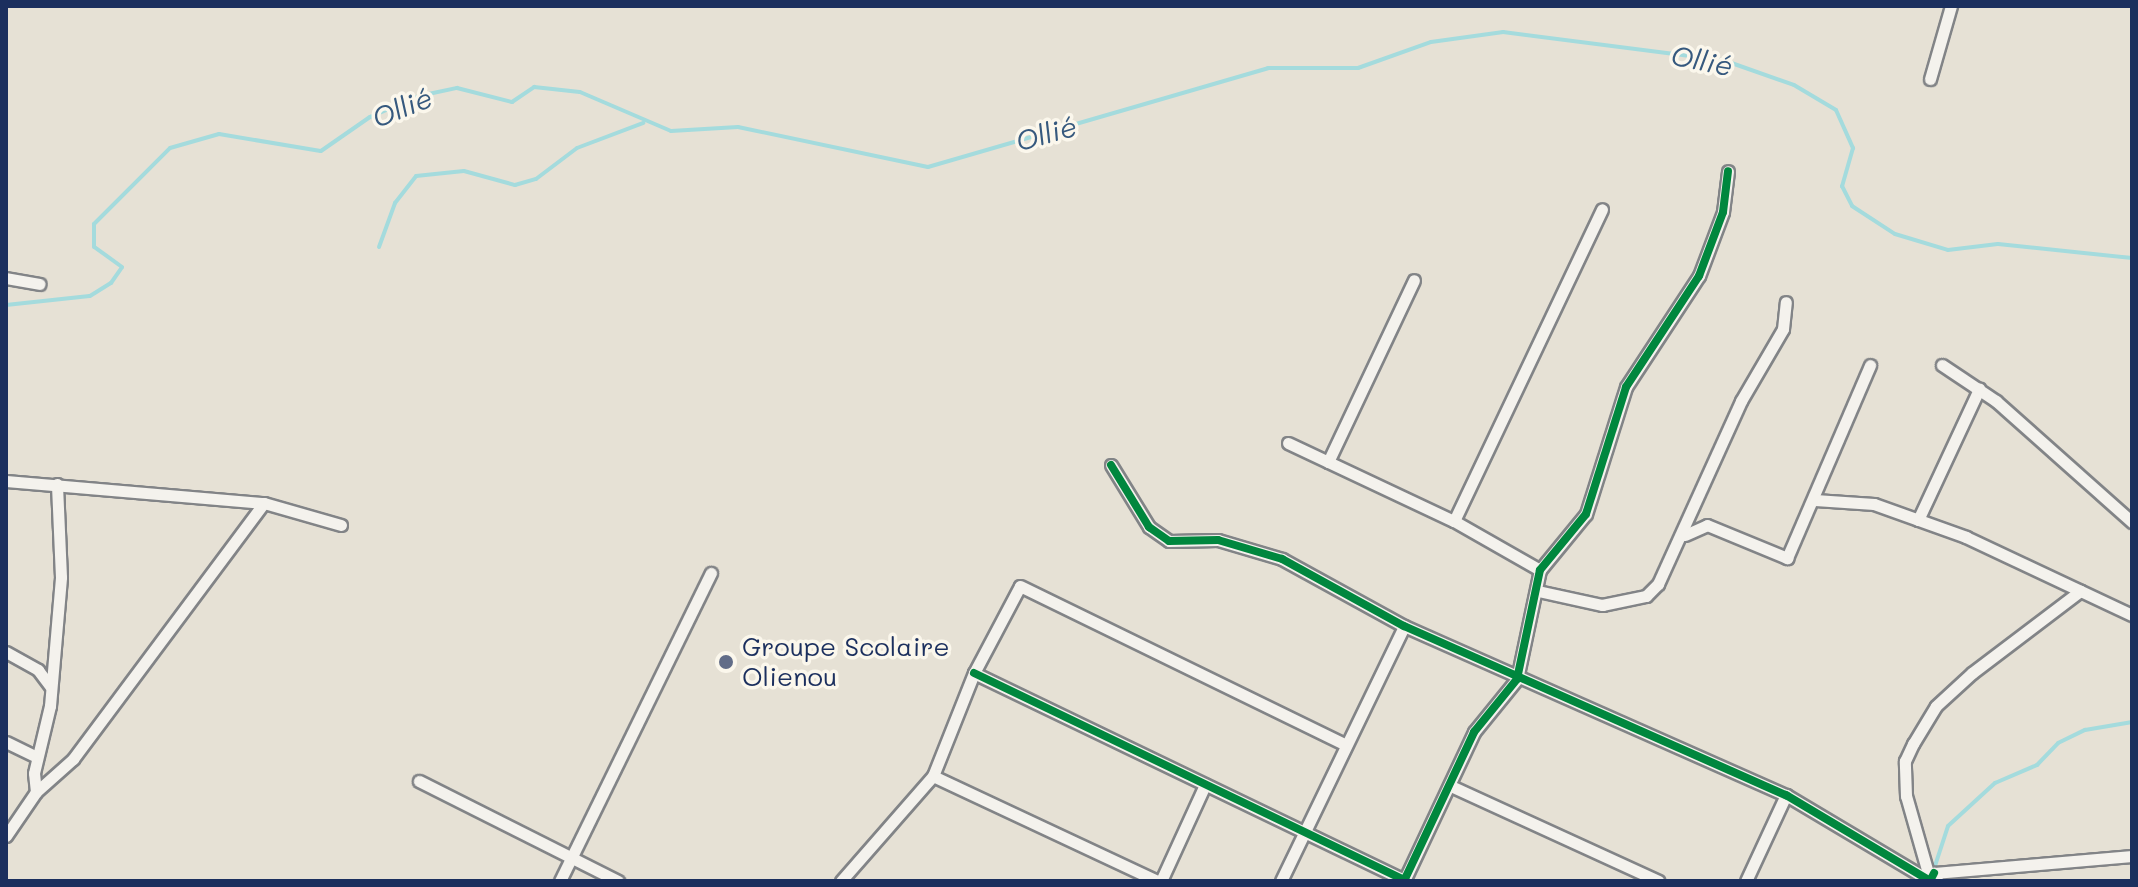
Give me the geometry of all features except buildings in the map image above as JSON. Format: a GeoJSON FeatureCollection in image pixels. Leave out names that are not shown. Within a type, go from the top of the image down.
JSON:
{"type":"FeatureCollection","features":[{"type":"Feature","properties":{"kind":"street"},"geometry":{"type":"LineString","coordinates":[[1930,79],[1951,6]]}},
{"type":"Feature","properties":{"kind":"street"},"geometry":{"type":"LineString","coordinates":[[974,673],[1405,881],[1453,787],[1474,732],[1517,679],[1540,570],[1586,514],[1626,387],[1699,276],[1723,212],[1728,171]]}},
{"type":"Feature","properties":{"kind":"street"},"geometry":{"type":"LineString","coordinates":[[1454,521],[1602,209]]}},
{"type":"Feature","properties":{"kind":"street"},"geometry":{"type":"LineString","coordinates":[[6,278],[39,284]]}},
{"type":"Feature","properties":{"kind":"street"},"geometry":{"type":"LineString","coordinates":[[1328,462],[1414,280]]}},
{"type":"Feature","properties":{"kind":"street"},"geometry":{"type":"LineString","coordinates":[[1538,591],[1602,605],[1646,596],[1685,536],[1741,401],[1783,329],[1786,302]]}},
{"type":"Feature","properties":{"kind":"street"},"geometry":{"type":"LineString","coordinates":[[1685,536],[1707,525],[1781,560],[1792,553],[1870,365]]}},
{"type":"Feature","properties":{"kind":"street"},"geometry":{"type":"LineString","coordinates":[[1942,365],[1979,389],[2132,522]]}},
{"type":"Feature","properties":{"kind":"street"},"geometry":{"type":"LineString","coordinates":[[1918,520],[1979,389]]}},
{"type":"Feature","properties":{"kind":"street"},"geometry":{"type":"LineString","coordinates":[[1288,443],[1454,521],[1540,570]]}},
{"type":"Feature","properties":{"kind":"street"},"geometry":{"type":"LineString","coordinates":[[1111,465],[1149,527],[1169,541],[1243,544],[1303,569],[1404,626],[1517,679],[1786,795],[1934,878],[2132,856]]}},
{"type":"Feature","properties":{"kind":"street"},"geometry":{"type":"LineString","coordinates":[[6,481],[264,503],[341,525]]}},
{"type":"Feature","properties":{"kind":"street"},"geometry":{"type":"LineString","coordinates":[[36,792],[37,757],[50,686],[61,577],[57,484]]}},
{"type":"Feature","properties":{"kind":"street"},"geometry":{"type":"LineString","coordinates":[[1815,500],[1874,504],[1918,520],[2132,615]]}},
{"type":"Feature","properties":{"kind":"street"},"geometry":{"type":"LineString","coordinates":[[6,836],[36,792],[73,759],[264,503]]}},
{"type":"Feature","properties":{"kind":"street"},"geometry":{"type":"LineString","coordinates":[[560,881],[711,573]]}},
{"type":"Feature","properties":{"kind":"street"},"geometry":{"type":"LineString","coordinates":[[841,881],[933,776],[974,673],[1020,586],[1344,744]]}},
{"type":"Feature","properties":{"kind":"street"},"geometry":{"type":"LineString","coordinates":[[1934,878],[1906,796],[1905,761],[1913,744],[1936,706],[1972,673],[2080,591]]}},
{"type":"Feature","properties":{"kind":"street"},"geometry":{"type":"LineString","coordinates":[[1281,881],[1302,831],[1404,626]]}},
{"type":"Feature","properties":{"kind":"street"},"geometry":{"type":"LineString","coordinates":[[6,652],[38,670],[50,686]]}},
{"type":"Feature","properties":{"kind":"street"},"geometry":{"type":"LineString","coordinates":[[6,742],[37,757]]}},
{"type":"Feature","properties":{"kind":"street"},"geometry":{"type":"LineString","coordinates":[[933,776],[1159,881],[1205,785]]}},
{"type":"Feature","properties":{"kind":"street"},"geometry":{"type":"LineString","coordinates":[[419,781],[618,881]]}},
{"type":"Feature","properties":{"kind":"street"},"geometry":{"type":"LineString","coordinates":[[1453,787],[1658,881]]}},
{"type":"Feature","properties":{"kind":"street"},"geometry":{"type":"LineString","coordinates":[[1746,881],[1786,795]]}},
{"type":"Feature","properties":{"kind":"waterway","name":"Ollié"},"geometry":{"type":"LineString","coordinates":[[6,305],[90,296],[111,283],[122,267],[94,247],[94,224],[170,148],[219,134],[321,151],[370,117],[419,96],[457,88],[512,102],[534,87],[580,92],[671,131],[738,127],[928,167],[1268,68],[1358,68],[1431,42],[1503,32],[1723,60],[1794,85],[1836,110],[1853,148],[1842,186],[1852,206],[1895,234],[1948,250],[1998,244],[2132,258]]}},
{"type":"Feature","properties":{"kind":"waterway"},"geometry":{"type":"LineString","coordinates":[[379,247],[395,203],[416,176],[464,171],[515,185],[536,179],[577,148],[643,123]]}},
{"type":"Feature","properties":{"kind":"waterway"},"geometry":{"type":"LineString","coordinates":[[1933,872],[1948,826],[1995,783],[2037,765],[2058,743],[2085,730],[2132,722]]}},
{"type":"Feature","properties":{"kind":"cycle path"},"geometry":{"type":"LineString","coordinates":[[1404,881],[1474,732],[1517,679],[1540,570],[1586,514],[1626,387],[1699,276],[1723,212],[1728,171]]}},
{"type":"Feature","properties":{"kind":"cycle path"},"geometry":{"type":"LineString","coordinates":[[1111,465],[1149,527],[1169,541],[1218,540],[1282,559],[1404,626],[1786,795],[1930,881],[1934,873]]}},
{"type":"Feature","properties":{"kind":"cycle path"},"geometry":{"type":"LineString","coordinates":[[974,673],[1406,881]]}},
{"type":"Feature","properties":{"kind":"place","name":"Groupe Scolaire Olienou"},"geometry":{"type":"Point","coordinates":[726,662]}}]}
